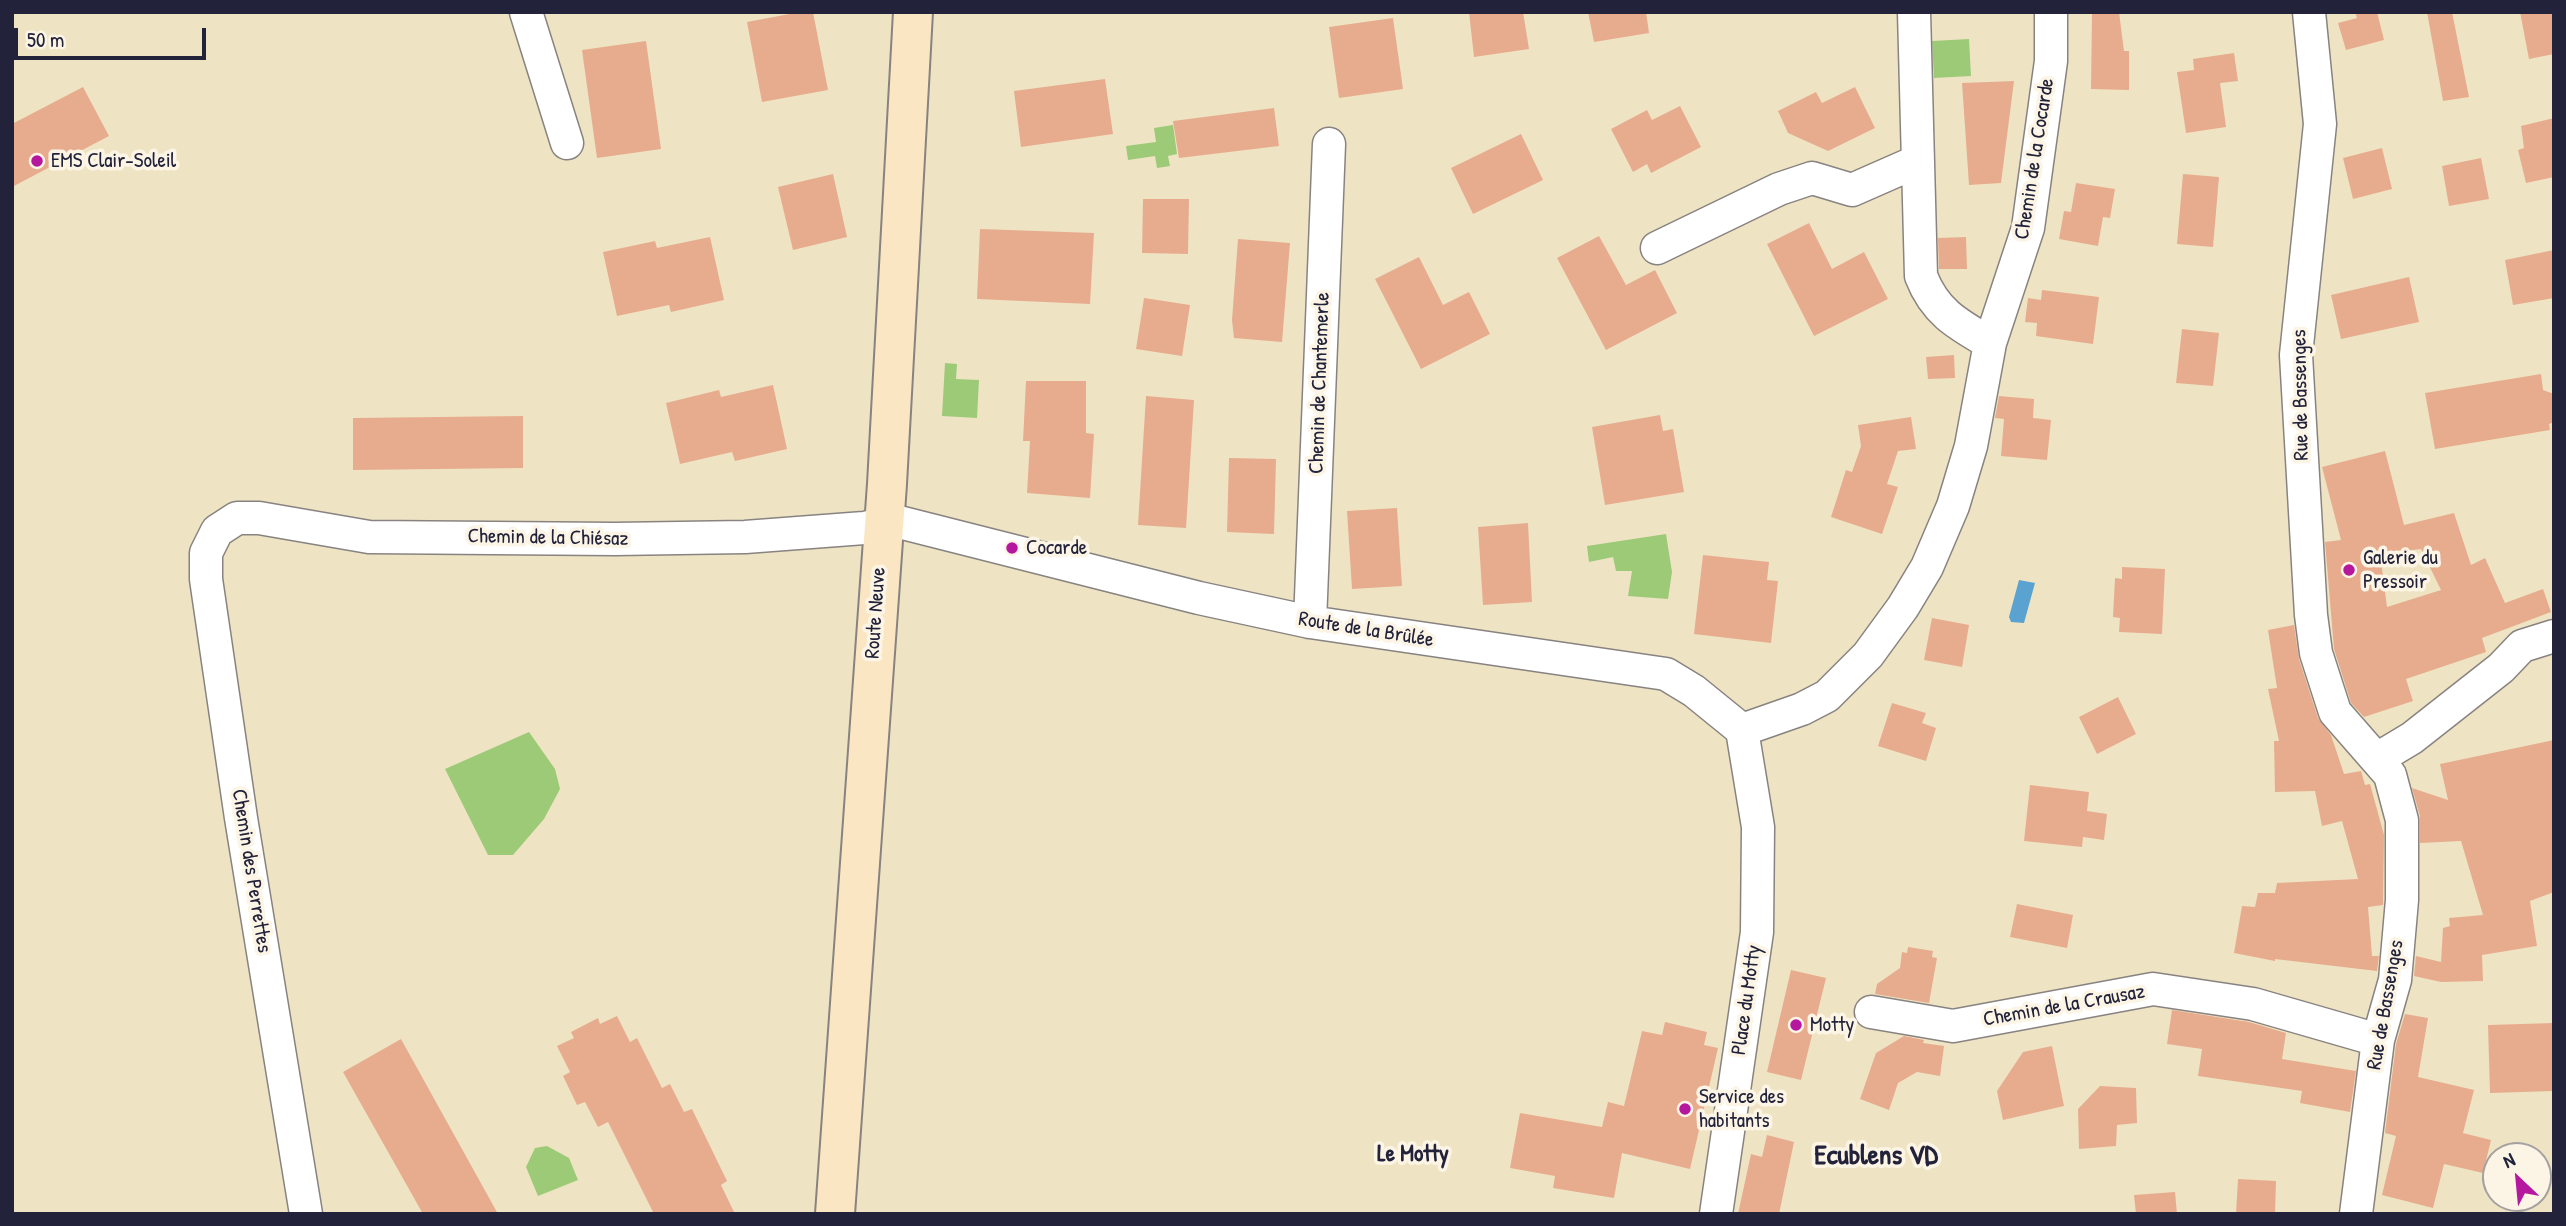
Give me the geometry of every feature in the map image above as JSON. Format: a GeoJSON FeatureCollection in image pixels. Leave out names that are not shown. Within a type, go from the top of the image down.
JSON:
{"type":"FeatureCollection","features":[{"type":"Feature","properties":{"kind":"street"},"geometry":{"type":"LineString","coordinates":[[526,12],[567,143]]}},
{"type":"Feature","properties":{"kind":"street","name":"Route Neuve"},"geometry":{"type":"LineString","coordinates":[[835,1214],[913,12]]}},
{"type":"Feature","properties":{"kind":"street"},"geometry":{"type":"LineString","coordinates":[[1914,12],[1921,276],[1930,298],[1959,325],[1990,343]]}},
{"type":"Feature","properties":{"kind":"street","name":"Chemin de la Cocarde"},"geometry":{"type":"LineString","coordinates":[[1742,730],[1802,709],[1827,696],[1868,655],[1903,607],[1927,567],[1953,506],[1971,446],[1990,343],[2028,228],[2051,61],[2051,12]]}},
{"type":"Feature","properties":{"kind":"street","name":"Rue de Bassenges"},"geometry":{"type":"LineString","coordinates":[[2309,12],[2320,124],[2296,355],[2311,615],[2316,653],[2335,712],[2390,775],[2402,820],[2402,901],[2395,980],[2378,1040],[2356,1214]]}},
{"type":"Feature","properties":{"kind":"street","name":"Chemin de Chantemerle"},"geometry":{"type":"LineString","coordinates":[[1310,622],[1329,144]]}},
{"type":"Feature","properties":{"kind":"street"},"geometry":{"type":"LineString","coordinates":[[1657,248],[1779,189],[1812,178],[1852,190],[1918,161]]}},
{"type":"Feature","properties":{"kind":"street","name":"Chemin de la Chiésaz"},"geometry":{"type":"LineString","coordinates":[[217,531],[237,518],[259,518],[369,537],[615,539],[745,537],[864,528],[882,522]]}},
{"type":"Feature","properties":{"kind":"street","name":"Route de la Brûlée"},"geometry":{"type":"LineString","coordinates":[[882,522],[895,521],[919,526],[1199,598],[1310,622],[1666,674],[1694,691],[1742,730]]}},
{"type":"Feature","properties":{"kind":"street","name":"Chemin des Perrettes"},"geometry":{"type":"LineString","coordinates":[[217,531],[206,553],[206,579],[241,818],[306,1214]]}},
{"type":"Feature","properties":{"kind":"street"},"geometry":{"type":"LineString","coordinates":[[2377,759],[2422,730],[2501,668],[2522,646],[2554,636]]}},
{"type":"Feature","properties":{"kind":"street","name":"Place du Motty"},"geometry":{"type":"LineString","coordinates":[[1716,1214],[1756,932],[1758,827],[1742,730]]}},
{"type":"Feature","properties":{"kind":"street","name":"Chemin de la Crausaz"},"geometry":{"type":"LineString","coordinates":[[1871,1012],[1953,1026],[2153,989],[2253,1004],[2378,1040]]}},
{"type":"Feature","properties":{"kind":"green space"},"geometry":{"type":"Polygon","coordinates":[[[1969,39],[1971,76],[1934,78],[1932,41],[1969,39]]]}},
{"type":"Feature","properties":{"kind":"green space"},"geometry":{"type":"Polygon","coordinates":[[[1173,125],[1177,154],[1168,156],[1170,166],[1157,168],[1155,156],[1128,160],[1126,146],[1156,142],[1154,128],[1173,125]]]}},
{"type":"Feature","properties":{"kind":"green space"},"geometry":{"type":"Polygon","coordinates":[[[945,363],[957,364],[956,379],[979,380],[977,418],[942,416],[945,363]]]}},
{"type":"Feature","properties":{"kind":"green space"},"geometry":{"type":"Polygon","coordinates":[[[1666,534],[1672,572],[1668,599],[1628,596],[1632,571],[1616,571],[1613,557],[1589,562],[1587,546],[1666,534]]]}},
{"type":"Feature","properties":{"kind":"green space"},"geometry":{"type":"Polygon","coordinates":[[[529,732],[555,769],[560,789],[544,819],[513,855],[488,855],[445,769],[529,732]]]}},
{"type":"Feature","properties":{"kind":"green space"},"geometry":{"type":"Polygon","coordinates":[[[547,1146],[569,1158],[578,1180],[538,1196],[526,1167],[535,1148],[547,1146]]]}},
{"type":"Feature","properties":{"kind":"water"},"geometry":{"type":"Polygon","coordinates":[[[2019,580],[2035,583],[2024,623],[2011,622],[2009,617],[2019,580]]]}},
{"type":"Feature","properties":{"kind":"building"},"geometry":{"type":"Polygon","coordinates":[[[813,12],[828,90],[762,102],[747,22],[813,12]]]}},
{"type":"Feature","properties":{"kind":"building"},"geometry":{"type":"Polygon","coordinates":[[[1469,12],[1523,12],[1529,49],[1474,57],[1469,12]]]}},
{"type":"Feature","properties":{"kind":"building"},"geometry":{"type":"Polygon","coordinates":[[[1588,12],[1646,12],[1649,33],[1594,42],[1588,12]]]}},
{"type":"Feature","properties":{"kind":"building"},"geometry":{"type":"Polygon","coordinates":[[[2092,12],[2119,12],[2124,51],[2129,51],[2129,90],[2091,89],[2092,12]]]}},
{"type":"Feature","properties":{"kind":"building"},"geometry":{"type":"Polygon","coordinates":[[[2355,12],[2377,12],[2384,40],[2346,50],[2338,23],[2357,18],[2355,12]]]}},
{"type":"Feature","properties":{"kind":"building"},"geometry":{"type":"Polygon","coordinates":[[[2427,12],[2452,12],[2469,97],[2443,101],[2427,12]]]}},
{"type":"Feature","properties":{"kind":"building"},"geometry":{"type":"Polygon","coordinates":[[[2520,12],[2554,12],[2554,54],[2529,59],[2520,12]]]}},
{"type":"Feature","properties":{"kind":"building"},"geometry":{"type":"Polygon","coordinates":[[[1393,18],[1403,89],[1339,98],[1329,27],[1393,18]]]}},
{"type":"Feature","properties":{"kind":"building"},"geometry":{"type":"Polygon","coordinates":[[[646,41],[661,149],[597,158],[582,50],[646,41]]]}},
{"type":"Feature","properties":{"kind":"building"},"geometry":{"type":"Polygon","coordinates":[[[2234,53],[2238,81],[2220,83],[2226,127],[2186,133],[2177,72],[2194,70],[2193,59],[2234,53]]]}},
{"type":"Feature","properties":{"kind":"building"},"geometry":{"type":"Polygon","coordinates":[[[1105,79],[1113,134],[1021,147],[1014,91],[1105,79]]]}},
{"type":"Feature","properties":{"kind":"building"},"geometry":{"type":"Polygon","coordinates":[[[2014,81],[2001,183],[1969,185],[1962,83],[2014,81]]]}},
{"type":"Feature","properties":{"kind":"building","name":"EMS Clair-Soleil"},"geometry":{"type":"Polygon","coordinates":[[[83,87],[109,136],[12,187],[12,124],[83,87]]]}},
{"type":"Feature","properties":{"kind":"building"},"geometry":{"type":"Polygon","coordinates":[[[1855,87],[1875,128],[1828,151],[1788,133],[1778,111],[1816,92],[1822,103],[1855,87]]]}},
{"type":"Feature","properties":{"kind":"building"},"geometry":{"type":"Polygon","coordinates":[[[1680,106],[1701,147],[1651,173],[1647,164],[1633,172],[1611,129],[1647,110],[1652,120],[1680,106]]]}},
{"type":"Feature","properties":{"kind":"building"},"geometry":{"type":"Polygon","coordinates":[[[1274,108],[1279,146],[1179,158],[1173,121],[1274,108]]]}},
{"type":"Feature","properties":{"kind":"building"},"geometry":{"type":"Polygon","coordinates":[[[2554,118],[2554,177],[2526,183],[2518,150],[2524,148],[2521,126],[2554,118]]]}},
{"type":"Feature","properties":{"kind":"building"},"geometry":{"type":"Polygon","coordinates":[[[1521,134],[1543,180],[1473,214],[1451,168],[1521,134]]]}},
{"type":"Feature","properties":{"kind":"building"},"geometry":{"type":"Polygon","coordinates":[[[2382,148],[2392,189],[2353,199],[2343,158],[2382,148]]]}},
{"type":"Feature","properties":{"kind":"building"},"geometry":{"type":"Polygon","coordinates":[[[2481,158],[2489,199],[2449,206],[2442,166],[2481,158]]]}},
{"type":"Feature","properties":{"kind":"building"},"geometry":{"type":"Polygon","coordinates":[[[833,174],[847,237],[793,250],[778,187],[833,174]]]}},
{"type":"Feature","properties":{"kind":"building"},"geometry":{"type":"Polygon","coordinates":[[[2183,174],[2219,177],[2213,247],[2177,244],[2183,174]]]}},
{"type":"Feature","properties":{"kind":"building"},"geometry":{"type":"Polygon","coordinates":[[[2076,183],[2115,189],[2110,218],[2103,217],[2098,246],[2059,239],[2064,211],[2071,212],[2076,183]]]}},
{"type":"Feature","properties":{"kind":"building"},"geometry":{"type":"Polygon","coordinates":[[[1143,199],[1189,199],[1188,254],[1142,253],[1143,199]]]}},
{"type":"Feature","properties":{"kind":"building"},"geometry":{"type":"Polygon","coordinates":[[[1809,223],[1832,269],[1864,252],[1888,299],[1814,336],[1767,244],[1809,223]]]}},
{"type":"Feature","properties":{"kind":"building"},"geometry":{"type":"Polygon","coordinates":[[[980,229],[1094,233],[1090,304],[977,299],[980,229]]]}},
{"type":"Feature","properties":{"kind":"building"},"geometry":{"type":"Polygon","coordinates":[[[1599,236],[1626,285],[1655,270],[1677,313],[1606,350],[1557,258],[1599,236]]]}},
{"type":"Feature","properties":{"kind":"building"},"geometry":{"type":"Polygon","coordinates":[[[710,237],[724,300],[671,312],[669,305],[617,316],[603,252],[655,241],[657,248],[710,237]]]}},
{"type":"Feature","properties":{"kind":"building"},"geometry":{"type":"Polygon","coordinates":[[[1966,237],[1967,269],[1939,269],[1938,238],[1966,237]]]}},
{"type":"Feature","properties":{"kind":"building"},"geometry":{"type":"Polygon","coordinates":[[[1238,239],[1290,243],[1282,342],[1234,338],[1232,320],[1238,239]]]}},
{"type":"Feature","properties":{"kind":"building"},"geometry":{"type":"Polygon","coordinates":[[[2554,250],[2554,298],[2513,305],[2505,260],[2554,250]]]}},
{"type":"Feature","properties":{"kind":"building"},"geometry":{"type":"Polygon","coordinates":[[[1419,257],[1443,305],[1469,292],[1490,334],[1421,369],[1375,279],[1419,257]]]}},
{"type":"Feature","properties":{"kind":"building"},"geometry":{"type":"Polygon","coordinates":[[[2409,277],[2419,322],[2341,339],[2331,295],[2409,277]]]}},
{"type":"Feature","properties":{"kind":"building"},"geometry":{"type":"Polygon","coordinates":[[[2042,290],[2099,297],[2093,344],[2036,336],[2037,323],[2025,322],[2028,298],[2041,300],[2042,290]]]}},
{"type":"Feature","properties":{"kind":"building"},"geometry":{"type":"Polygon","coordinates":[[[1144,298],[1190,305],[1182,356],[1136,349],[1144,298]]]}},
{"type":"Feature","properties":{"kind":"building"},"geometry":{"type":"Polygon","coordinates":[[[2182,329],[2219,333],[2213,386],[2176,383],[2182,329]]]}},
{"type":"Feature","properties":{"kind":"building"},"geometry":{"type":"Polygon","coordinates":[[[1954,355],[1955,378],[1928,379],[1926,357],[1954,355]]]}},
{"type":"Feature","properties":{"kind":"building"},"geometry":{"type":"Polygon","coordinates":[[[2541,374],[2543,390],[2554,394],[2554,422],[2549,424],[2550,430],[2435,449],[2425,393],[2541,374]]]}},
{"type":"Feature","properties":{"kind":"building"},"geometry":{"type":"Polygon","coordinates":[[[1026,381],[1086,381],[1086,433],[1094,434],[1090,498],[1027,493],[1030,441],[1023,441],[1026,381]]]}},
{"type":"Feature","properties":{"kind":"building"},"geometry":{"type":"Polygon","coordinates":[[[773,385],[787,449],[735,461],[732,452],[680,464],[666,403],[719,390],[721,397],[773,385]]]}},
{"type":"Feature","properties":{"kind":"building"},"geometry":{"type":"Polygon","coordinates":[[[1146,396],[1194,400],[1186,528],[1138,525],[1146,396]]]}},
{"type":"Feature","properties":{"kind":"building"},"geometry":{"type":"Polygon","coordinates":[[[1999,396],[2034,399],[2033,418],[2051,420],[2047,460],[2001,456],[2004,419],[1995,418],[1999,396]]]}},
{"type":"Feature","properties":{"kind":"building"},"geometry":{"type":"Polygon","coordinates":[[[1660,415],[1663,431],[1673,429],[1684,492],[1605,505],[1592,427],[1660,415]]]}},
{"type":"Feature","properties":{"kind":"building"},"geometry":{"type":"Polygon","coordinates":[[[523,416],[523,468],[353,470],[353,418],[523,416]]]}},
{"type":"Feature","properties":{"kind":"building"},"geometry":{"type":"Polygon","coordinates":[[[1911,417],[1916,449],[1898,451],[1887,484],[1898,487],[1882,534],[1831,517],[1846,470],[1852,472],[1861,446],[1858,425],[1911,417]]]}},
{"type":"Feature","properties":{"kind":"building"},"geometry":{"type":"Polygon","coordinates":[[[2385,451],[2404,525],[2454,513],[2471,565],[2485,558],[2505,603],[2543,589],[2551,612],[2482,638],[2486,652],[2406,679],[2413,701],[2364,717],[2351,703],[2334,649],[2325,542],[2341,540],[2322,467],[2385,451]],[[2421,549],[2380,554],[2387,607],[2441,590],[2421,549]]]}},
{"type":"Feature","properties":{"kind":"building"},"geometry":{"type":"Polygon","coordinates":[[[1229,458],[1276,459],[1274,534],[1227,532],[1229,458]]]}},
{"type":"Feature","properties":{"kind":"building"},"geometry":{"type":"Polygon","coordinates":[[[1397,508],[1402,586],[1352,589],[1347,511],[1397,508]]]}},
{"type":"Feature","properties":{"kind":"building"},"geometry":{"type":"Polygon","coordinates":[[[1528,523],[1532,602],[1483,605],[1478,527],[1528,523]]]}},
{"type":"Feature","properties":{"kind":"building"},"geometry":{"type":"Polygon","coordinates":[[[1703,555],[1769,562],[1767,580],[1778,581],[1771,643],[1694,634],[1703,555]]]}},
{"type":"Feature","properties":{"kind":"building"},"geometry":{"type":"Polygon","coordinates":[[[2122,567],[2165,569],[2162,634],[2119,632],[2120,618],[2113,617],[2115,578],[2122,579],[2122,567]]]}},
{"type":"Feature","properties":{"kind":"building"},"geometry":{"type":"Polygon","coordinates":[[[1932,618],[1969,625],[1962,667],[1924,660],[1932,618]]]}},
{"type":"Feature","properties":{"kind":"building"},"geometry":{"type":"Polygon","coordinates":[[[2294,625],[2299,659],[2318,718],[2331,735],[2344,774],[2361,771],[2365,785],[2370,784],[2384,835],[2383,905],[2368,907],[2372,956],[2379,956],[2377,971],[2275,961],[2234,953],[2242,906],[2255,907],[2258,893],[2275,893],[2277,883],[2358,879],[2342,821],[2322,826],[2315,791],[2275,792],[2274,741],[2279,741],[2268,689],[2277,688],[2268,630],[2294,625]]]}},
{"type":"Feature","properties":{"kind":"building"},"geometry":{"type":"Polygon","coordinates":[[[2118,697],[2136,734],[2097,754],[2079,717],[2118,697]]]}},
{"type":"Feature","properties":{"kind":"building"},"geometry":{"type":"Polygon","coordinates":[[[1892,703],[1926,713],[1922,723],[1936,728],[1926,761],[1878,746],[1892,703]]]}},
{"type":"Feature","properties":{"kind":"building"},"geometry":{"type":"Polygon","coordinates":[[[2554,740],[2554,892],[2530,901],[2537,946],[2482,955],[2483,981],[2441,982],[2414,976],[2416,956],[2441,962],[2443,928],[2450,926],[2449,918],[2483,915],[2461,841],[2420,843],[2420,816],[2412,788],[2448,800],[2440,764],[2554,740]]]}},
{"type":"Feature","properties":{"kind":"building"},"geometry":{"type":"Polygon","coordinates":[[[2030,785],[2089,792],[2087,811],[2107,814],[2104,840],[2083,837],[2082,847],[2024,841],[2030,785]]]}},
{"type":"Feature","properties":{"kind":"building"},"geometry":{"type":"Polygon","coordinates":[[[2017,904],[2073,915],[2067,948],[2010,937],[2017,904]]]}},
{"type":"Feature","properties":{"kind":"building"},"geometry":{"type":"Polygon","coordinates":[[[1908,947],[1933,951],[1932,957],[1937,958],[1929,1003],[1875,994],[1877,984],[1900,968],[1902,952],[1907,953],[1908,947]]]}},
{"type":"Feature","properties":{"kind":"building","name":"Motty"},"geometry":{"type":"Polygon","coordinates":[[[1791,970],[1826,978],[1801,1080],[1767,1072],[1791,970]]]}},
{"type":"Feature","properties":{"kind":"building"},"geometry":{"type":"Polygon","coordinates":[[[2172,1010],[2249,1022],[2286,1033],[2282,1059],[2356,1071],[2350,1112],[2300,1103],[2302,1091],[2198,1076],[2202,1049],[2167,1044],[2172,1010]]]}},
{"type":"Feature","properties":{"kind":"building"},"geometry":{"type":"Polygon","coordinates":[[[2405,1014],[2428,1018],[2418,1077],[2474,1090],[2463,1133],[2491,1140],[2482,1142],[2482,1173],[2444,1164],[2433,1208],[2382,1195],[2396,1136],[2385,1133],[2396,1044],[2405,1014]]]}},
{"type":"Feature","properties":{"kind":"building"},"geometry":{"type":"Polygon","coordinates":[[[617,1016],[630,1042],[637,1038],[662,1088],[670,1084],[684,1112],[692,1109],[727,1181],[721,1185],[735,1214],[654,1214],[608,1122],[598,1127],[585,1102],[577,1105],[563,1076],[570,1072],[557,1046],[574,1038],[571,1032],[598,1018],[600,1024],[617,1016]]]}},
{"type":"Feature","properties":{"kind":"building"},"geometry":{"type":"Polygon","coordinates":[[[1665,1022],[1707,1032],[1704,1045],[1718,1048],[1690,1169],[1622,1153],[1614,1198],[1553,1188],[1555,1176],[1510,1168],[1520,1113],[1602,1127],[1608,1102],[1624,1106],[1642,1031],[1662,1035],[1665,1022]]]}},
{"type":"Feature","properties":{"kind":"building"},"geometry":{"type":"Polygon","coordinates":[[[2554,1023],[2554,1091],[2490,1093],[2488,1025],[2554,1023]]]}},
{"type":"Feature","properties":{"kind":"building"},"geometry":{"type":"Polygon","coordinates":[[[1904,1036],[1924,1040],[1923,1043],[1944,1046],[1940,1076],[1917,1072],[1898,1083],[1889,1110],[1860,1099],[1876,1053],[1904,1036]]]}},
{"type":"Feature","properties":{"kind":"building"},"geometry":{"type":"Polygon","coordinates":[[[401,1039],[498,1214],[423,1214],[343,1072],[401,1039]]]}},
{"type":"Feature","properties":{"kind":"building"},"geometry":{"type":"Polygon","coordinates":[[[2052,1046],[2064,1106],[2003,1120],[1997,1091],[2023,1052],[2052,1046]]]}},
{"type":"Feature","properties":{"kind":"building"},"geometry":{"type":"Polygon","coordinates":[[[2100,1086],[2136,1088],[2137,1123],[2117,1125],[2116,1146],[2079,1149],[2078,1109],[2100,1086]]]}},
{"type":"Feature","properties":{"kind":"building"},"geometry":{"type":"Polygon","coordinates":[[[1767,1135],[1794,1142],[1779,1214],[1738,1214],[1751,1154],[1762,1157],[1767,1135]]]}},
{"type":"Feature","properties":{"kind":"building"},"geometry":{"type":"Polygon","coordinates":[[[2238,1179],[2276,1181],[2275,1214],[2236,1214],[2238,1179]]]}},
{"type":"Feature","properties":{"kind":"building"},"geometry":{"type":"Polygon","coordinates":[[[2175,1192],[2177,1214],[2136,1214],[2134,1195],[2175,1192]]]}},
{"type":"Feature","properties":{"kind":"place","name":"EMS Clair-Soleil"},"geometry":{"type":"Point","coordinates":[37,161]}},
{"type":"Feature","properties":{"kind":"place","name":"Cocarde"},"geometry":{"type":"Point","coordinates":[1012,548]}},
{"type":"Feature","properties":{"kind":"place","name":"Galerie du Pressoir"},"geometry":{"type":"Point","coordinates":[2349,570]}},
{"type":"Feature","properties":{"kind":"place","name":"Motty"},"geometry":{"type":"Point","coordinates":[1796,1025]}},
{"type":"Feature","properties":{"kind":"place","name":"Service des habitants"},"geometry":{"type":"Point","coordinates":[1685,1109]}},
{"type":"Feature","properties":{"kind":"district","name":"Le Motty"},"geometry":{"type":"Point","coordinates":[1413,1155]}},
{"type":"Feature","properties":{"kind":"district","name":"Ecublens VD"},"geometry":{"type":"Point","coordinates":[1876,1157]}}]}
